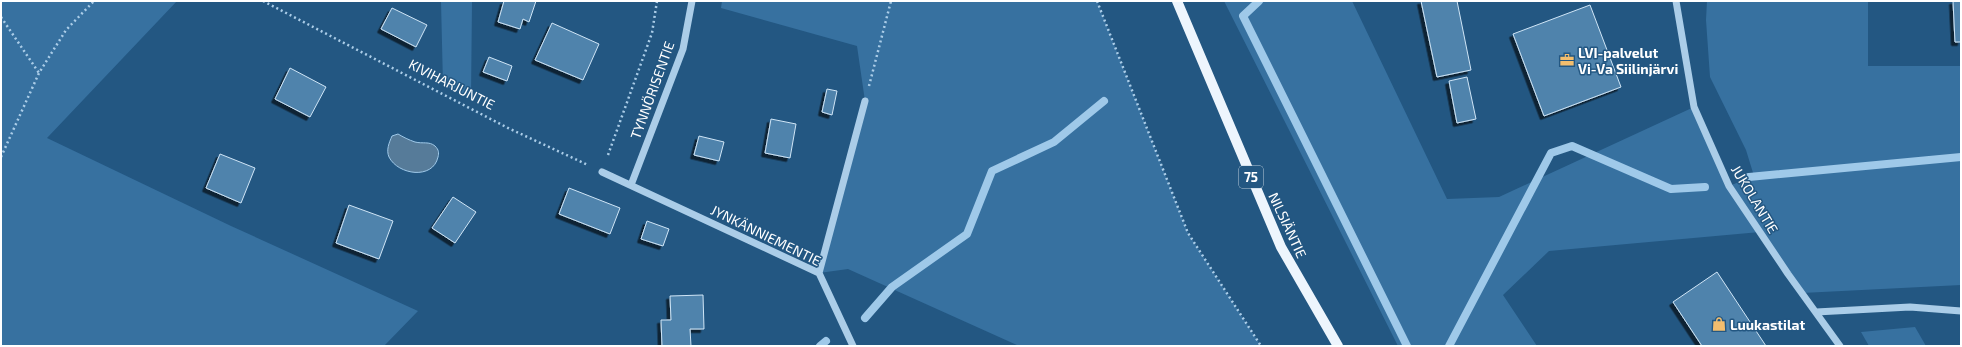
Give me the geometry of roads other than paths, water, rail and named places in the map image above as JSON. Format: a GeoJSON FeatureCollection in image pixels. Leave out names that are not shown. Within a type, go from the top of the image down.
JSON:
{"type":"FeatureCollection","features":[{"type":"Feature","properties":{"kind":"main road","name":"NILSIÄNTIE"},"geometry":{"type":"LineString","coordinates":[[1177,1],[1281,247],[1338,346]]}},
{"type":"Feature","properties":{"kind":"street","name":"TYNNÖRISENTIE"},"geometry":{"type":"LineString","coordinates":[[631,185],[683,49],[692,1]]}},
{"type":"Feature","properties":{"kind":"street","name":"JUKOLANTIE"},"geometry":{"type":"LineString","coordinates":[[1676,1],[1694,107],[1729,186],[1840,346]]}},
{"type":"Feature","properties":{"kind":"street"},"geometry":{"type":"LineString","coordinates":[[819,273],[865,101]]}},
{"type":"Feature","properties":{"kind":"street"},"geometry":{"type":"LineString","coordinates":[[602,172],[631,185]]}},
{"type":"Feature","properties":{"kind":"street","name":"JYNKÄNNIEMENTIE"},"geometry":{"type":"LineString","coordinates":[[631,185],[819,273],[853,346]]}},
{"type":"Feature","properties":{"kind":"street"},"geometry":{"type":"LineString","coordinates":[[1816,312],[1910,307],[1961,311]]}},
{"type":"Feature","properties":{"kind":"waterway"},"geometry":{"type":"LineString","coordinates":[[1259,1],[1243,16],[1407,346]]}},
{"type":"Feature","properties":{"kind":"waterway"},"geometry":{"type":"LineString","coordinates":[[865,318],[892,287],[967,234],[992,171],[1054,142],[1104,101]]}},
{"type":"Feature","properties":{"kind":"waterway"},"geometry":{"type":"LineString","coordinates":[[1449,346],[1551,153],[1572,146],[1671,189],[1705,187]]}},
{"type":"Feature","properties":{"kind":"waterway"},"geometry":{"type":"LineString","coordinates":[[1749,177],[1961,157]]}},
{"type":"Feature","properties":{"kind":"waterway"},"geometry":{"type":"LineString","coordinates":[[820,346],[826,341]]}},
{"type":"Feature","properties":{"kind":"place","name":"LVI-palvelut Vi-Va Siilinjärvi"},"geometry":{"type":"Point","coordinates":[1567,60]}},
{"type":"Feature","properties":{"kind":"place","name":"Luukastilat"},"geometry":{"type":"Point","coordinates":[1719,324]}}]}
